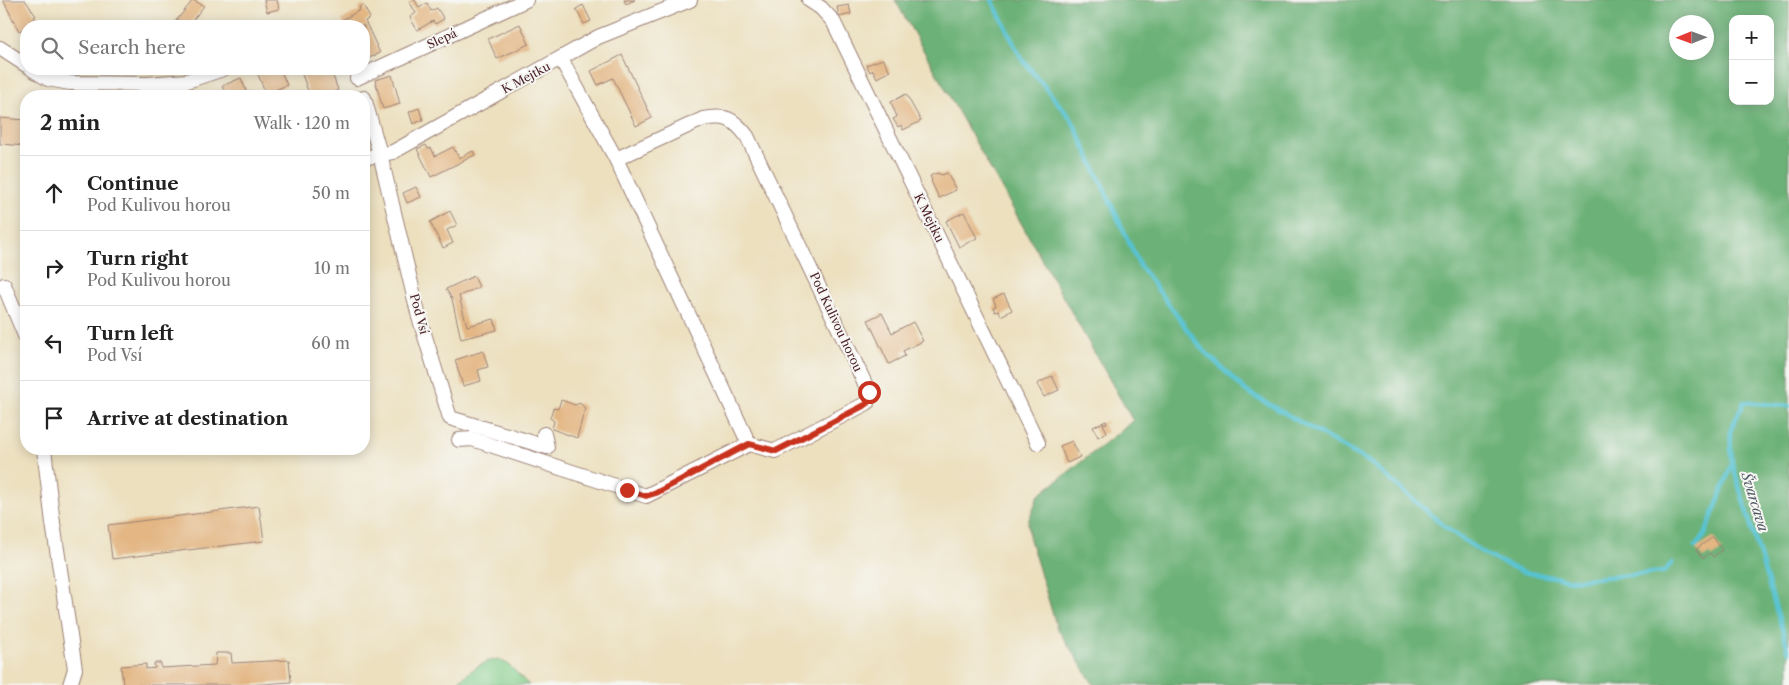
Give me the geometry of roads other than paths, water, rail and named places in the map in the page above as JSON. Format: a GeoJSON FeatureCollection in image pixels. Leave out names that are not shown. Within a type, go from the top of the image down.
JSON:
{"type":"FeatureCollection","features":[{"type":"Feature","properties":{"kind":"street","name":"Slepá"},"geometry":{"type":"LineString","coordinates":[[370,67],[526,0]]}},
{"type":"Feature","properties":{"kind":"street","name":"K Mejtku"},"geometry":{"type":"LineString","coordinates":[[370,156],[393,152],[598,37],[690,0]]}},
{"type":"Feature","properties":{"kind":"street","name":"K Mejtku"},"geometry":{"type":"LineString","coordinates":[[809,0],[821,8],[833,21],[1038,444]]}},
{"type":"Feature","properties":{"kind":"street"},"geometry":{"type":"LineString","coordinates":[[0,48],[20,61]]}},
{"type":"Feature","properties":{"kind":"street"},"geometry":{"type":"LineString","coordinates":[[458,440],[472,439],[646,496],[749,444],[616,159],[561,59]]}},
{"type":"Feature","properties":{"kind":"street"},"geometry":{"type":"LineString","coordinates":[[42,75],[48,79],[70,83],[147,84],[187,81],[205,75]]}},
{"type":"Feature","properties":{"kind":"street","name":"Pod Vsí"},"geometry":{"type":"LineString","coordinates":[[356,75],[361,90]]}},
{"type":"Feature","properties":{"kind":"street","name":"Pod Kulivou horou"},"geometry":{"type":"LineString","coordinates":[[616,159],[703,119],[718,116],[730,118],[741,128],[747,136],[869,392],[867,404],[776,451],[749,444]]}},
{"type":"Feature","properties":{"kind":"street","name":"Pod Vsí"},"geometry":{"type":"LineString","coordinates":[[370,118],[418,317],[450,418],[547,447],[544,434]]}},
{"type":"Feature","properties":{"kind":"street"},"geometry":{"type":"LineString","coordinates":[[4,285],[20,324]]}},
{"type":"Feature","properties":{"kind":"street"},"geometry":{"type":"LineString","coordinates":[[45,455],[52,523],[75,670],[70,685]]}},
{"type":"Feature","properties":{"kind":"waterway"},"geometry":{"type":"LineString","coordinates":[[992,0],[1021,58],[1072,120],[1140,266],[1202,349],[1246,391],[1371,463],[1449,530],[1486,555],[1523,572],[1572,580],[1663,572],[1672,563]]}},
{"type":"Feature","properties":{"kind":"waterway","name":"Švarcava"},"geometry":{"type":"LineString","coordinates":[[1789,406],[1744,402],[1730,431],[1732,463],[1789,652]]}},
{"type":"Feature","properties":{"kind":"waterway"},"geometry":{"type":"LineString","coordinates":[[1695,547],[1705,535],[1732,464]]}}]}
